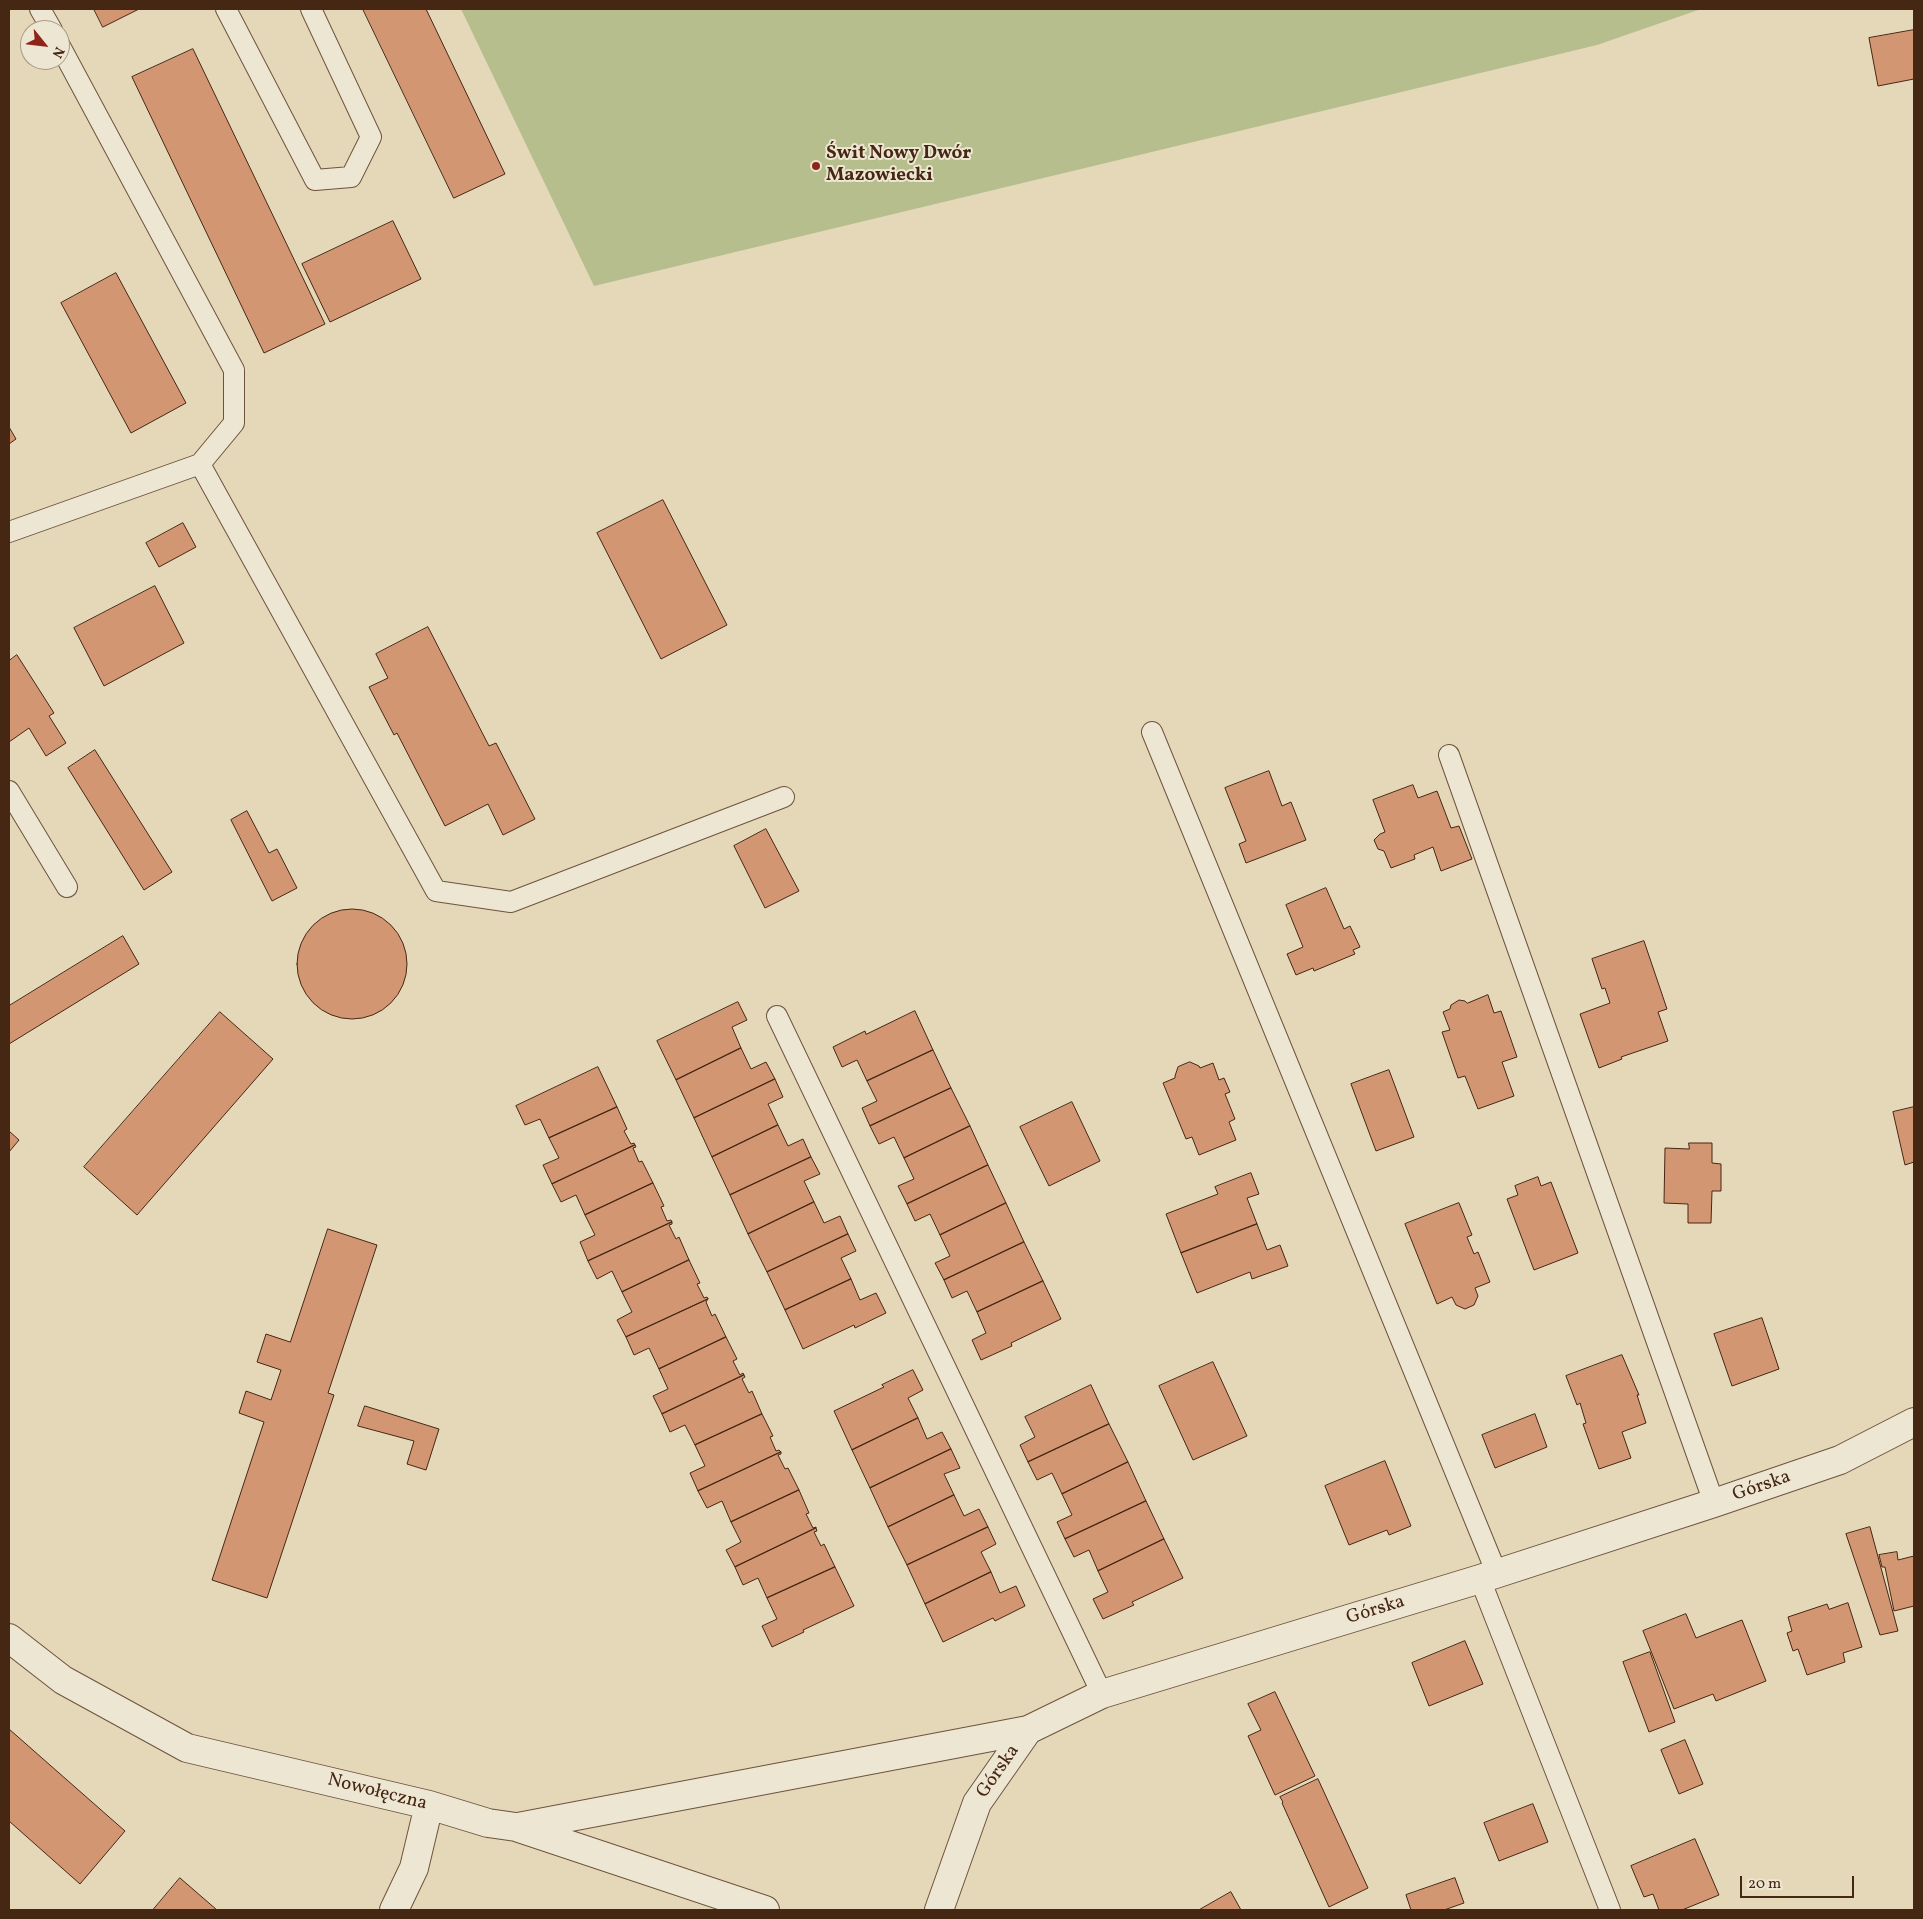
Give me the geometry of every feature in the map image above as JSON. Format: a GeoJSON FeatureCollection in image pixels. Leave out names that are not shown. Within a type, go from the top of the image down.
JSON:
{"type":"FeatureCollection","features":[{"type":"Feature","properties":{"kind":"street","name":"Górska"},"geometry":{"type":"LineString","coordinates":[[940,1910],[976,1803],[1028,1730],[1102,1694],[1489,1577],[1840,1460],[1914,1422]]}},
{"type":"Feature","properties":{"kind":"street","name":"Nowołęczna"},"geometry":{"type":"LineString","coordinates":[[9,1638],[63,1680],[187,1748],[429,1805],[488,1823],[516,1827],[765,1910]]}},
{"type":"Feature","properties":{"kind":"street"},"geometry":{"type":"LineString","coordinates":[[516,1827],[1028,1730]]}},
{"type":"Feature","properties":{"kind":"street"},"geometry":{"type":"LineString","coordinates":[[394,1910],[414,1868],[429,1805]]}},
{"type":"Feature","properties":{"kind":"lane"},"geometry":{"type":"LineString","coordinates":[[40,9],[46,20]]}},
{"type":"Feature","properties":{"kind":"lane"},"geometry":{"type":"LineString","coordinates":[[226,9],[315,180],[351,177],[371,137],[311,9]]}},
{"type":"Feature","properties":{"kind":"lane"},"geometry":{"type":"LineString","coordinates":[[9,532],[200,464],[234,423],[234,370],[70,65]]}},
{"type":"Feature","properties":{"kind":"lane"},"geometry":{"type":"LineString","coordinates":[[200,464],[436,891],[511,902],[784,797]]}},
{"type":"Feature","properties":{"kind":"lane"},"geometry":{"type":"LineString","coordinates":[[1152,732],[1489,1577],[1610,1910]]}},
{"type":"Feature","properties":{"kind":"lane"},"geometry":{"type":"LineString","coordinates":[[1449,755],[1714,1503]]}},
{"type":"Feature","properties":{"kind":"lane"},"geometry":{"type":"LineString","coordinates":[[9,791],[68,887]]}},
{"type":"Feature","properties":{"kind":"lane"},"geometry":{"type":"LineString","coordinates":[[777,1016],[1102,1694]]}},
{"type":"Feature","properties":{"kind":"green space","name":"Świt Nowy Dwór Mazowiecki"},"geometry":{"type":"Polygon","coordinates":[[[461,9],[1701,9],[1597,45],[594,286],[461,9]]]}},
{"type":"Feature","properties":{"kind":"building"},"geometry":{"type":"Polygon","coordinates":[[[94,9],[139,9],[103,27],[94,9]]]}},
{"type":"Feature","properties":{"kind":"building"},"geometry":{"type":"Polygon","coordinates":[[[363,9],[426,9],[505,174],[454,198],[363,9]]]}},
{"type":"Feature","properties":{"kind":"building"},"geometry":{"type":"Polygon","coordinates":[[[1914,30],[1914,79],[1878,86],[1869,38],[1914,30]]]}},
{"type":"Feature","properties":{"kind":"building"},"geometry":{"type":"Polygon","coordinates":[[[193,49],[325,324],[264,353],[132,77],[193,49]]]}},
{"type":"Feature","properties":{"kind":"building"},"geometry":{"type":"Polygon","coordinates":[[[393,221],[421,279],[330,322],[302,264],[393,221]]]}},
{"type":"Feature","properties":{"kind":"building"},"geometry":{"type":"Polygon","coordinates":[[[116,273],[186,403],[131,433],[61,303],[116,273]]]}},
{"type":"Feature","properties":{"kind":"building"},"geometry":{"type":"Polygon","coordinates":[[[9,427],[16,439],[9,444],[9,427]]]}},
{"type":"Feature","properties":{"kind":"building"},"geometry":{"type":"Polygon","coordinates":[[[663,500],[727,625],[661,659],[597,533],[663,500]]]}},
{"type":"Feature","properties":{"kind":"building"},"geometry":{"type":"Polygon","coordinates":[[[183,523],[196,547],[159,567],[146,543],[183,523]]]}},
{"type":"Feature","properties":{"kind":"building"},"geometry":{"type":"Polygon","coordinates":[[[155,586],[184,643],[104,686],[74,628],[155,586]]]}},
{"type":"Feature","properties":{"kind":"building"},"geometry":{"type":"Polygon","coordinates":[[[428,627],[489,746],[496,743],[535,819],[503,835],[488,804],[445,826],[397,733],[394,735],[369,687],[388,678],[376,654],[428,627]]]}},
{"type":"Feature","properties":{"kind":"building"},"geometry":{"type":"Polygon","coordinates":[[[17,655],[54,713],[49,716],[66,743],[46,756],[29,728],[9,742],[9,661],[17,655]]]}},
{"type":"Feature","properties":{"kind":"building"},"geometry":{"type":"Polygon","coordinates":[[[95,750],[172,872],[144,890],[68,768],[95,750]]]}},
{"type":"Feature","properties":{"kind":"building"},"geometry":{"type":"Polygon","coordinates":[[[1269,771],[1282,806],[1291,802],[1306,840],[1246,863],[1239,844],[1246,841],[1225,788],[1269,771]]]}},
{"type":"Feature","properties":{"kind":"building"},"geometry":{"type":"Polygon","coordinates":[[[1413,785],[1418,798],[1437,791],[1451,828],[1459,826],[1472,859],[1441,871],[1433,847],[1414,855],[1415,859],[1391,868],[1384,851],[1378,849],[1374,840],[1385,832],[1373,800],[1413,785]]]}},
{"type":"Feature","properties":{"kind":"building"},"geometry":{"type":"Polygon","coordinates":[[[247,811],[269,853],[277,849],[297,888],[272,901],[231,820],[247,811]]]}},
{"type":"Feature","properties":{"kind":"building"},"geometry":{"type":"Polygon","coordinates":[[[766,829],[799,891],[765,908],[734,846],[766,829]]]}},
{"type":"Feature","properties":{"kind":"building"},"geometry":{"type":"Polygon","coordinates":[[[1326,888],[1344,929],[1350,926],[1360,947],[1353,950],[1355,954],[1314,971],[1313,968],[1296,975],[1287,954],[1303,947],[1286,905],[1326,888]]]}},
{"type":"Feature","properties":{"kind":"building"},"geometry":{"type":"Polygon","coordinates":[[[352,909],[373,913],[391,925],[403,943],[407,964],[403,985],[391,1003],[373,1015],[352,1019],[331,1015],[313,1003],[301,985],[297,964],[301,943],[313,925],[331,913],[352,909]]]}},
{"type":"Feature","properties":{"kind":"building"},"geometry":{"type":"Polygon","coordinates":[[[123,936],[139,964],[9,1044],[9,1006],[123,936]]]}},
{"type":"Feature","properties":{"kind":"building"},"geometry":{"type":"Polygon","coordinates":[[[1644,941],[1667,1009],[1658,1012],[1668,1041],[1621,1057],[1622,1059],[1599,1068],[1580,1014],[1610,1003],[1605,988],[1602,989],[1592,959],[1644,941]]]}},
{"type":"Feature","properties":{"kind":"building"},"geometry":{"type":"Polygon","coordinates":[[[1488,995],[1494,1013],[1501,1011],[1517,1057],[1502,1062],[1514,1096],[1478,1109],[1465,1076],[1458,1078],[1442,1032],[1450,1030],[1443,1012],[1450,1009],[1451,1005],[1459,1000],[1467,1003],[1488,995]]]}},
{"type":"Feature","properties":{"kind":"building"},"geometry":{"type":"Polygon","coordinates":[[[738,1002],[747,1020],[732,1027],[741,1048],[676,1080],[657,1041],[738,1002]]]}},
{"type":"Feature","properties":{"kind":"building"},"geometry":{"type":"Polygon","coordinates":[[[915,1011],[933,1050],[867,1081],[857,1060],[842,1067],[833,1047],[865,1031],[866,1034],[915,1011]]]}},
{"type":"Feature","properties":{"kind":"building"},"geometry":{"type":"Polygon","coordinates":[[[220,1012],[273,1059],[137,1215],[84,1167],[220,1012]]]}},
{"type":"Feature","properties":{"kind":"building"},"geometry":{"type":"Polygon","coordinates":[[[741,1048],[751,1069],[766,1062],[775,1079],[694,1118],[676,1080],[741,1048]]]}},
{"type":"Feature","properties":{"kind":"building"},"geometry":{"type":"Polygon","coordinates":[[[933,1050],[951,1088],[870,1126],[862,1108],[877,1101],[867,1081],[933,1050]]]}},
{"type":"Feature","properties":{"kind":"building"},"geometry":{"type":"Polygon","coordinates":[[[1190,1062],[1200,1068],[1213,1063],[1219,1080],[1224,1078],[1230,1092],[1225,1094],[1235,1119],[1229,1122],[1236,1140],[1199,1155],[1192,1137],[1186,1139],[1163,1083],[1175,1078],[1178,1067],[1190,1062]]]}},
{"type":"Feature","properties":{"kind":"building"},"geometry":{"type":"Polygon","coordinates":[[[598,1067],[617,1107],[549,1138],[540,1119],[525,1125],[516,1106],[598,1067]]]}},
{"type":"Feature","properties":{"kind":"building"},"geometry":{"type":"Polygon","coordinates":[[[1389,1070],[1414,1137],[1376,1151],[1351,1084],[1389,1070]]]}},
{"type":"Feature","properties":{"kind":"building"},"geometry":{"type":"Polygon","coordinates":[[[775,1079],[783,1097],[768,1104],[778,1125],[712,1157],[694,1118],[775,1079]]]}},
{"type":"Feature","properties":{"kind":"building"},"geometry":{"type":"Polygon","coordinates":[[[951,1088],[970,1126],[904,1158],[894,1137],[879,1144],[870,1126],[951,1088]]]}},
{"type":"Feature","properties":{"kind":"building"},"geometry":{"type":"Polygon","coordinates":[[[1072,1102],[1100,1161],[1049,1186],[1020,1127],[1072,1102]]]}},
{"type":"Feature","properties":{"kind":"building"},"geometry":{"type":"Polygon","coordinates":[[[617,1107],[627,1129],[624,1131],[631,1144],[634,1143],[635,1145],[552,1184],[543,1165],[559,1158],[549,1138],[617,1107]]]}},
{"type":"Feature","properties":{"kind":"building"},"geometry":{"type":"Polygon","coordinates":[[[1914,1107],[1914,1162],[1905,1165],[1893,1112],[1914,1107]]]}},
{"type":"Feature","properties":{"kind":"building"},"geometry":{"type":"Polygon","coordinates":[[[778,1125],[788,1146],[803,1139],[811,1157],[730,1195],[712,1157],[778,1125]]]}},
{"type":"Feature","properties":{"kind":"building"},"geometry":{"type":"Polygon","coordinates":[[[970,1126],[988,1165],[907,1204],[898,1186],[914,1179],[904,1158],[970,1126]]]}},
{"type":"Feature","properties":{"kind":"building"},"geometry":{"type":"Polygon","coordinates":[[[9,1131],[19,1140],[9,1152],[9,1131]]]}},
{"type":"Feature","properties":{"kind":"building"},"geometry":{"type":"Polygon","coordinates":[[[1689,1143],[1712,1143],[1712,1163],[1721,1164],[1721,1191],[1712,1191],[1711,1223],[1688,1223],[1688,1204],[1664,1203],[1665,1148],[1689,1149],[1689,1143]]]}},
{"type":"Feature","properties":{"kind":"building"},"geometry":{"type":"Polygon","coordinates":[[[635,1145],[636,1147],[633,1148],[639,1162],[642,1161],[653,1183],[585,1215],[576,1195],[561,1202],[552,1184],[635,1145]]]}},
{"type":"Feature","properties":{"kind":"building"},"geometry":{"type":"Polygon","coordinates":[[[811,1157],[820,1174],[804,1181],[814,1202],[748,1234],[730,1195],[811,1157]]]}},
{"type":"Feature","properties":{"kind":"building"},"geometry":{"type":"Polygon","coordinates":[[[988,1165],[1006,1203],[940,1235],[930,1214],[915,1221],[907,1204],[988,1165]]]}},
{"type":"Feature","properties":{"kind":"building"},"geometry":{"type":"Polygon","coordinates":[[[1251,1173],[1259,1194],[1247,1198],[1257,1224],[1181,1253],[1166,1214],[1218,1194],[1215,1187],[1251,1173]]]}},
{"type":"Feature","properties":{"kind":"building"},"geometry":{"type":"Polygon","coordinates":[[[1538,1177],[1541,1186],[1551,1182],[1578,1253],[1534,1270],[1507,1199],[1518,1195],[1515,1186],[1538,1177]]]}},
{"type":"Feature","properties":{"kind":"building"},"geometry":{"type":"Polygon","coordinates":[[[653,1183],[664,1206],[661,1207],[667,1221],[671,1220],[672,1222],[588,1261],[580,1242],[595,1235],[585,1215],[653,1183]]]}},
{"type":"Feature","properties":{"kind":"building"},"geometry":{"type":"Polygon","coordinates":[[[814,1202],[824,1223],[840,1216],[848,1234],[767,1272],[748,1234],[814,1202]]]}},
{"type":"Feature","properties":{"kind":"building"},"geometry":{"type":"Polygon","coordinates":[[[1006,1203],[1024,1242],[944,1280],[935,1263],[950,1256],[940,1235],[1006,1203]]]}},
{"type":"Feature","properties":{"kind":"building"},"geometry":{"type":"Polygon","coordinates":[[[1459,1203],[1472,1235],[1467,1237],[1474,1254],[1478,1252],[1490,1282],[1475,1288],[1478,1296],[1474,1305],[1465,1309],[1456,1305],[1452,1297],[1437,1304],[1405,1224],[1459,1203]]]}},
{"type":"Feature","properties":{"kind":"building"},"geometry":{"type":"Polygon","coordinates":[[[672,1222],[669,1225],[676,1239],[679,1237],[689,1260],[622,1292],[612,1271],[597,1279],[588,1261],[672,1222]]]}},
{"type":"Feature","properties":{"kind":"building"},"geometry":{"type":"Polygon","coordinates":[[[1257,1224],[1267,1250],[1280,1245],[1288,1266],[1252,1279],[1250,1272],[1197,1293],[1181,1253],[1257,1224]]]}},
{"type":"Feature","properties":{"kind":"building"},"geometry":{"type":"Polygon","coordinates":[[[328,1229],[377,1245],[328,1393],[334,1395],[267,1598],[212,1580],[264,1422],[239,1413],[246,1391],[271,1400],[281,1370],[257,1362],[266,1334],[290,1342],[328,1229]]]}},
{"type":"Feature","properties":{"kind":"building"},"geometry":{"type":"Polygon","coordinates":[[[848,1234],[856,1251],[841,1258],[851,1279],[785,1310],[767,1272],[848,1234]]]}},
{"type":"Feature","properties":{"kind":"building"},"geometry":{"type":"Polygon","coordinates":[[[1024,1242],[1043,1281],[977,1312],[967,1291],[952,1298],[944,1280],[1024,1242]]]}},
{"type":"Feature","properties":{"kind":"building"},"geometry":{"type":"Polygon","coordinates":[[[689,1260],[700,1283],[697,1284],[704,1298],[707,1297],[708,1299],[626,1337],[617,1320],[632,1312],[622,1292],[689,1260]]]}},
{"type":"Feature","properties":{"kind":"building"},"geometry":{"type":"Polygon","coordinates":[[[851,1279],[860,1300],[876,1293],[886,1313],[855,1328],[854,1325],[803,1349],[785,1310],[851,1279]]]}},
{"type":"Feature","properties":{"kind":"building"},"geometry":{"type":"Polygon","coordinates":[[[1043,1281],[1061,1319],[1011,1343],[1012,1346],[981,1360],[972,1340],[986,1333],[977,1312],[1043,1281]]]}},
{"type":"Feature","properties":{"kind":"building"},"geometry":{"type":"Polygon","coordinates":[[[708,1299],[706,1302],[712,1316],[715,1314],[726,1337],[659,1369],[649,1348],[634,1355],[626,1337],[708,1299]]]}},
{"type":"Feature","properties":{"kind":"building"},"geometry":{"type":"Polygon","coordinates":[[[1762,1318],[1779,1369],[1732,1386],[1714,1334],[1762,1318]]]}},
{"type":"Feature","properties":{"kind":"building"},"geometry":{"type":"Polygon","coordinates":[[[726,1337],[737,1359],[733,1361],[740,1375],[743,1373],[744,1375],[662,1414],[653,1396],[668,1389],[659,1369],[726,1337]]]}},
{"type":"Feature","properties":{"kind":"building"},"geometry":{"type":"Polygon","coordinates":[[[1622,1355],[1639,1395],[1637,1395],[1646,1423],[1622,1432],[1631,1458],[1599,1469],[1583,1424],[1586,1423],[1580,1403],[1577,1405],[1566,1376],[1622,1355]]]}},
{"type":"Feature","properties":{"kind":"building"},"geometry":{"type":"Polygon","coordinates":[[[1213,1362],[1247,1436],[1193,1460],[1159,1386],[1213,1362]]]}},
{"type":"Feature","properties":{"kind":"building"},"geometry":{"type":"Polygon","coordinates":[[[913,1370],[923,1390],[908,1398],[918,1418],[852,1450],[834,1411],[884,1387],[882,1385],[913,1370]]]}},
{"type":"Feature","properties":{"kind":"building"},"geometry":{"type":"Polygon","coordinates":[[[744,1375],[745,1377],[742,1379],[749,1393],[752,1391],[762,1414],[695,1445],[685,1425],[670,1432],[662,1414],[744,1375]]]}},
{"type":"Feature","properties":{"kind":"building"},"geometry":{"type":"Polygon","coordinates":[[[1091,1385],[1109,1424],[1028,1462],[1020,1445],[1035,1437],[1025,1417],[1091,1385]]]}},
{"type":"Feature","properties":{"kind":"building"},"geometry":{"type":"Polygon","coordinates":[[[365,1406],[439,1429],[426,1470],[407,1464],[414,1441],[358,1426],[365,1406]]]}},
{"type":"Feature","properties":{"kind":"building"},"geometry":{"type":"Polygon","coordinates":[[[762,1414],[773,1436],[770,1437],[776,1451],[779,1450],[781,1452],[698,1491],[690,1473],[705,1466],[695,1445],[762,1414]]]}},
{"type":"Feature","properties":{"kind":"building"},"geometry":{"type":"Polygon","coordinates":[[[1535,1414],[1547,1447],[1495,1468],[1482,1435],[1535,1414]]]}},
{"type":"Feature","properties":{"kind":"building"},"geometry":{"type":"Polygon","coordinates":[[[918,1418],[927,1439],[942,1432],[951,1449],[870,1488],[852,1450],[918,1418]]]}},
{"type":"Feature","properties":{"kind":"building"},"geometry":{"type":"Polygon","coordinates":[[[1109,1424],[1128,1462],[1062,1494],[1052,1473],[1037,1480],[1028,1462],[1109,1424]]]}},
{"type":"Feature","properties":{"kind":"building"},"geometry":{"type":"Polygon","coordinates":[[[951,1449],[960,1468],[944,1474],[954,1495],[888,1527],[870,1488],[951,1449]]]}},
{"type":"Feature","properties":{"kind":"building"},"geometry":{"type":"Polygon","coordinates":[[[781,1452],[778,1455],[785,1469],[788,1468],[799,1490],[731,1522],[722,1501],[707,1508],[698,1491],[781,1452]]]}},
{"type":"Feature","properties":{"kind":"building"},"geometry":{"type":"Polygon","coordinates":[[[1385,1461],[1411,1526],[1389,1535],[1387,1530],[1349,1545],[1325,1486],[1385,1461]]]}},
{"type":"Feature","properties":{"kind":"building"},"geometry":{"type":"Polygon","coordinates":[[[1128,1462],[1146,1501],[1065,1539],[1057,1522],[1072,1515],[1062,1494],[1128,1462]]]}},
{"type":"Feature","properties":{"kind":"building"},"geometry":{"type":"Polygon","coordinates":[[[799,1490],[809,1513],[806,1514],[813,1528],[816,1528],[735,1567],[726,1550],[741,1542],[731,1522],[799,1490]]]}},
{"type":"Feature","properties":{"kind":"building"},"geometry":{"type":"Polygon","coordinates":[[[954,1495],[964,1516],[979,1509],[988,1527],[907,1565],[888,1527],[954,1495]]]}},
{"type":"Feature","properties":{"kind":"building"},"geometry":{"type":"Polygon","coordinates":[[[1146,1501],[1164,1539],[1098,1571],[1089,1550],[1074,1557],[1065,1539],[1146,1501]]]}},
{"type":"Feature","properties":{"kind":"building"},"geometry":{"type":"Polygon","coordinates":[[[988,1527],[996,1544],[981,1552],[991,1572],[925,1604],[907,1565],[988,1527]]]}},
{"type":"Feature","properties":{"kind":"building"},"geometry":{"type":"Polygon","coordinates":[[[1870,1527],[1898,1631],[1880,1635],[1846,1534],[1870,1527]]]}},
{"type":"Feature","properties":{"kind":"building"},"geometry":{"type":"Polygon","coordinates":[[[816,1528],[817,1531],[814,1532],[821,1546],[824,1544],[835,1567],[767,1598],[758,1578],[743,1585],[735,1567],[816,1528]]]}},
{"type":"Feature","properties":{"kind":"building"},"geometry":{"type":"Polygon","coordinates":[[[1164,1539],[1183,1578],[1132,1602],[1134,1605],[1103,1619],[1093,1599],[1108,1592],[1098,1571],[1164,1539]]]}},
{"type":"Feature","properties":{"kind":"building"},"geometry":{"type":"Polygon","coordinates":[[[1897,1552],[1898,1560],[1914,1556],[1914,1606],[1894,1611],[1885,1567],[1882,1567],[1879,1555],[1897,1552]]]}},
{"type":"Feature","properties":{"kind":"building"},"geometry":{"type":"Polygon","coordinates":[[[835,1567],[854,1606],[772,1647],[762,1626],[777,1619],[767,1598],[835,1567]]]}},
{"type":"Feature","properties":{"kind":"building"},"geometry":{"type":"Polygon","coordinates":[[[991,1572],[1000,1593],[1016,1586],[1025,1606],[995,1621],[993,1618],[943,1642],[925,1604],[991,1572]]]}},
{"type":"Feature","properties":{"kind":"building"},"geometry":{"type":"Polygon","coordinates":[[[1848,1603],[1862,1647],[1843,1653],[1845,1662],[1807,1675],[1798,1649],[1793,1651],[1787,1633],[1792,1631],[1788,1617],[1827,1604],[1829,1609],[1848,1603]]]}},
{"type":"Feature","properties":{"kind":"building"},"geometry":{"type":"Polygon","coordinates":[[[1686,1614],[1696,1638],[1742,1620],[1766,1681],[1716,1701],[1713,1694],[1674,1709],[1643,1631],[1686,1614]]]}},
{"type":"Feature","properties":{"kind":"building"},"geometry":{"type":"Polygon","coordinates":[[[1465,1641],[1483,1684],[1429,1706],[1412,1663],[1465,1641]]]}},
{"type":"Feature","properties":{"kind":"building"},"geometry":{"type":"Polygon","coordinates":[[[1650,1652],[1675,1722],[1649,1732],[1623,1662],[1650,1652]]]}},
{"type":"Feature","properties":{"kind":"building"},"geometry":{"type":"Polygon","coordinates":[[[1275,1692],[1315,1776],[1275,1795],[1248,1736],[1261,1730],[1248,1704],[1275,1692]]]}},
{"type":"Feature","properties":{"kind":"building"},"geometry":{"type":"Polygon","coordinates":[[[9,1729],[125,1831],[80,1884],[9,1821],[9,1729]]]}},
{"type":"Feature","properties":{"kind":"building"},"geometry":{"type":"Polygon","coordinates":[[[1685,1740],[1703,1784],[1679,1794],[1661,1750],[1685,1740]]]}},
{"type":"Feature","properties":{"kind":"building"},"geometry":{"type":"Polygon","coordinates":[[[1318,1779],[1368,1888],[1329,1907],[1280,1797],[1318,1779]]]}},
{"type":"Feature","properties":{"kind":"building"},"geometry":{"type":"Polygon","coordinates":[[[1533,1804],[1548,1842],[1499,1861],[1484,1823],[1533,1804]]]}},
{"type":"Feature","properties":{"kind":"building"},"geometry":{"type":"Polygon","coordinates":[[[1695,1839],[1719,1895],[1682,1910],[1659,1910],[1653,1894],[1644,1897],[1631,1866],[1695,1839]]]}},
{"type":"Feature","properties":{"kind":"building"},"geometry":{"type":"Polygon","coordinates":[[[180,1878],[217,1910],[153,1910],[180,1878]]]}},
{"type":"Feature","properties":{"kind":"building"},"geometry":{"type":"Polygon","coordinates":[[[1455,1878],[1464,1903],[1444,1910],[1411,1910],[1406,1895],[1455,1878]]]}},
{"type":"Feature","properties":{"kind":"building"},"geometry":{"type":"Polygon","coordinates":[[[1231,1892],[1241,1910],[1199,1910],[1231,1892]]]}},
{"type":"Feature","properties":{"kind":"place","name":"Świt Nowy Dwór Mazowiecki"},"geometry":{"type":"Point","coordinates":[816,166]}}]}
